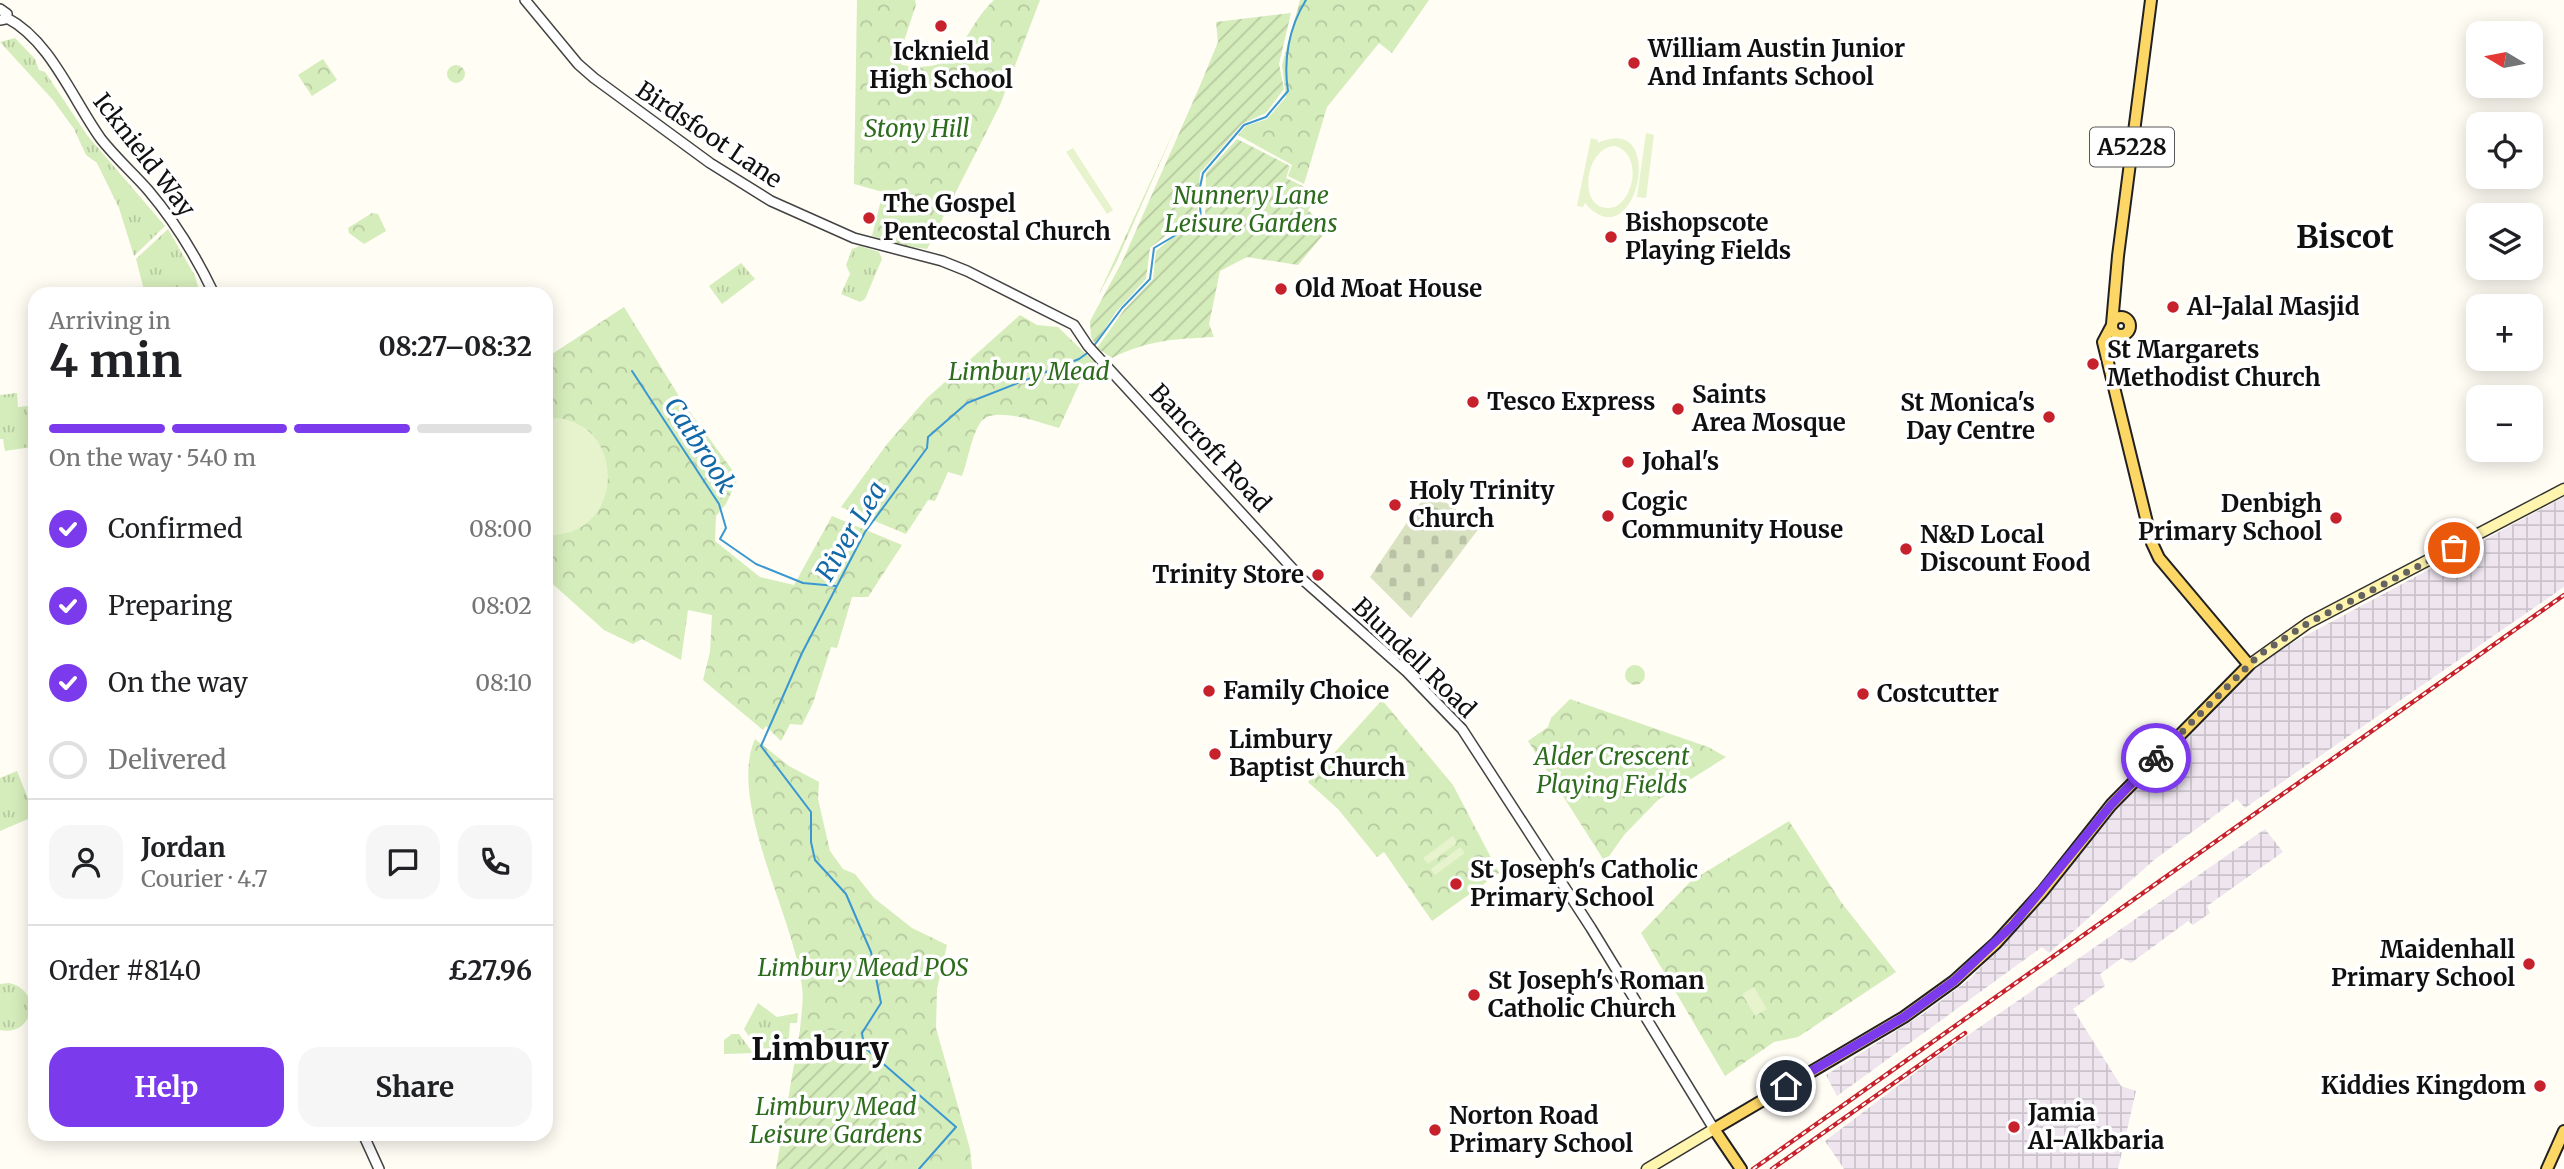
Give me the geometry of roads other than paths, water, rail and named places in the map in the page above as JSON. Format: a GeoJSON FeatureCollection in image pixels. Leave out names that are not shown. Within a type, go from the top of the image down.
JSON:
{"type":"FeatureCollection","features":[{"type":"Feature","properties":{"kind":"main road","name":"A5228"},"geometry":{"type":"LineString","coordinates":[[2112,325],[2151,0]]}},
{"type":"Feature","properties":{"kind":"main road"},"geometry":{"type":"LineString","coordinates":[[2103,342],[2123,334],[2130,327],[2114,295]]}},
{"type":"Feature","properties":{"kind":"main road"},"geometry":{"type":"LineString","coordinates":[[2125,317],[2117,317],[2103,342],[2141,505],[2159,558],[2249,665]]}},
{"type":"Feature","properties":{"kind":"main road"},"geometry":{"type":"LineString","coordinates":[[2112,325],[2115,332],[2123,334]]}},
{"type":"Feature","properties":{"kind":"main road"},"geometry":{"type":"LineString","coordinates":[[1647,1169],[1904,1017],[1954,981],[1996,943],[2042,892],[2111,805],[2249,665],[2308,623],[2564,489]]}},
{"type":"Feature","properties":{"kind":"main road"},"geometry":{"type":"LineString","coordinates":[[1729,1149],[1728,1132],[1739,1114]]}},
{"type":"Feature","properties":{"kind":"main road"},"geometry":{"type":"LineString","coordinates":[[1714,1129],[1740,1167]]}},
{"type":"Feature","properties":{"kind":"main road"},"geometry":{"type":"LineString","coordinates":[[2547,1169],[2562,1137]]}},
{"type":"Feature","properties":{"kind":"street","name":"Birdsfoot Lane"},"geometry":{"type":"LineString","coordinates":[[524,0],[578,64],[594,78],[746,186],[854,238],[942,261],[967,271],[1074,325],[1091,348]]}},
{"type":"Feature","properties":{"kind":"street","name":"Icknield Way"},"geometry":{"type":"LineString","coordinates":[[0,9],[6,11],[3,19],[21,25],[48,59],[100,137],[173,221],[190,244],[211,287]]}},
{"type":"Feature","properties":{"kind":"street","name":"Bancroft Road"},"geometry":{"type":"LineString","coordinates":[[1091,348],[1302,579]]}},
{"type":"Feature","properties":{"kind":"street","name":"Blundell Road"},"geometry":{"type":"LineString","coordinates":[[1302,579],[1407,672],[1462,729],[1585,919],[1714,1129]]}},
{"type":"Feature","properties":{"kind":"street"},"geometry":{"type":"LineString","coordinates":[[366,1141],[379,1169]]}},
{"type":"Feature","properties":{"kind":"waterway","name":"River Lea"},"geometry":{"type":"LineString","coordinates":[[1093,347],[1122,308],[1150,279],[1154,248],[1201,220],[1199,192],[1203,173],[1244,125],[1266,117],[1288,91],[1286,68],[1289,44],[1295,21],[1306,0]]}},
{"type":"Feature","properties":{"kind":"waterway","name":"River Lea"},"geometry":{"type":"LineString","coordinates":[[919,1169],[956,1127],[864,1047],[862,1033],[881,1003],[871,952],[846,894],[815,860],[811,842],[811,812],[761,746],[802,653],[865,532],[927,448],[928,437],[967,403],[1079,359],[1090,351]]}},
{"type":"Feature","properties":{"kind":"waterway","name":"Catbrook"},"geometry":{"type":"LineString","coordinates":[[632,371],[719,504],[726,528],[720,539],[756,564],[803,583],[836,586]]}},
{"type":"Feature","properties":{"kind":"railway"},"geometry":{"type":"LineString","coordinates":[[1753,1169],[2564,595]]}},
{"type":"Feature","properties":{"kind":"railway"},"geometry":{"type":"LineString","coordinates":[[1772,1169],[1965,1033]]}},
{"type":"Feature","properties":{"kind":"place","name":"Icknield High School"},"geometry":{"type":"Point","coordinates":[941,26]}},
{"type":"Feature","properties":{"kind":"place","name":"William Austin Junior And Infants School"},"geometry":{"type":"Point","coordinates":[1634,63]}},
{"type":"Feature","properties":{"kind":"place","name":"The Gospel Pentecostal Church"},"geometry":{"type":"Point","coordinates":[869,218]}},
{"type":"Feature","properties":{"kind":"place","name":"Bishopscote Playing Fields"},"geometry":{"type":"Point","coordinates":[1611,237]}},
{"type":"Feature","properties":{"kind":"place","name":"Old Moat House"},"geometry":{"type":"Point","coordinates":[1281,289]}},
{"type":"Feature","properties":{"kind":"place","name":"Al-Jalal Masjid"},"geometry":{"type":"Point","coordinates":[2173,307]}},
{"type":"Feature","properties":{"kind":"place","name":"St Margarets Methodist Church"},"geometry":{"type":"Point","coordinates":[2093,364]}},
{"type":"Feature","properties":{"kind":"place","name":"Tesco Express"},"geometry":{"type":"Point","coordinates":[1473,402]}},
{"type":"Feature","properties":{"kind":"place","name":"Saints Area Mosque"},"geometry":{"type":"Point","coordinates":[1678,409]}},
{"type":"Feature","properties":{"kind":"place","name":"St Monica's Day Centre"},"geometry":{"type":"Point","coordinates":[2049,417]}},
{"type":"Feature","properties":{"kind":"place","name":"Johal's"},"geometry":{"type":"Point","coordinates":[1628,462]}},
{"type":"Feature","properties":{"kind":"place","name":"Holy Trinity Church"},"geometry":{"type":"Point","coordinates":[1395,505]}},
{"type":"Feature","properties":{"kind":"place","name":"Cogic Community House"},"geometry":{"type":"Point","coordinates":[1608,516]}},
{"type":"Feature","properties":{"kind":"place","name":"Denbigh Primary School"},"geometry":{"type":"Point","coordinates":[2336,518]}},
{"type":"Feature","properties":{"kind":"place","name":"N&D Local Discount Food"},"geometry":{"type":"Point","coordinates":[1906,549]}},
{"type":"Feature","properties":{"kind":"place","name":"Trinity Store"},"geometry":{"type":"Point","coordinates":[1318,575]}},
{"type":"Feature","properties":{"kind":"place","name":"Family Choice"},"geometry":{"type":"Point","coordinates":[1209,691]}},
{"type":"Feature","properties":{"kind":"place","name":"Costcutter"},"geometry":{"type":"Point","coordinates":[1863,694]}},
{"type":"Feature","properties":{"kind":"place","name":"Limbury Baptist Church"},"geometry":{"type":"Point","coordinates":[1215,754]}},
{"type":"Feature","properties":{"kind":"place","name":"St Joseph's Catholic Primary School"},"geometry":{"type":"Point","coordinates":[1456,884]}},
{"type":"Feature","properties":{"kind":"place","name":"Maidenhall Primary School"},"geometry":{"type":"Point","coordinates":[2529,964]}},
{"type":"Feature","properties":{"kind":"place","name":"St Joseph's Roman Catholic Church"},"geometry":{"type":"Point","coordinates":[1474,995]}},
{"type":"Feature","properties":{"kind":"place","name":"Kiddies Kingdom"},"geometry":{"type":"Point","coordinates":[2540,1086]}},
{"type":"Feature","properties":{"kind":"place","name":"Jamia Al-Alkbaria"},"geometry":{"type":"Point","coordinates":[2014,1127]}},
{"type":"Feature","properties":{"kind":"place","name":"Norton Road Primary School"},"geometry":{"type":"Point","coordinates":[1435,1130]}},
{"type":"Feature","properties":{"kind":"district","name":"Biscot"},"geometry":{"type":"Point","coordinates":[2345,237]}},
{"type":"Feature","properties":{"kind":"district","name":"Limbury"},"geometry":{"type":"Point","coordinates":[820,1049]}},
{"type":"Feature","properties":{"kind":"park label","name":"Stony Hill"},"geometry":{"type":"Point","coordinates":[917,129]}},
{"type":"Feature","properties":{"kind":"park label","name":"Nunnery Lane Leisure Gardens"},"geometry":{"type":"Point","coordinates":[1251,210]}},
{"type":"Feature","properties":{"kind":"park label","name":"Limbury Mead"},"geometry":{"type":"Point","coordinates":[1029,372]}},
{"type":"Feature","properties":{"kind":"park label","name":"Alder Crescent Playing Fields"},"geometry":{"type":"Point","coordinates":[1612,771]}},
{"type":"Feature","properties":{"kind":"park label","name":"Limbury Mead POS"},"geometry":{"type":"Point","coordinates":[863,968]}},
{"type":"Feature","properties":{"kind":"park label","name":"Limbury Mead Leisure Gardens"},"geometry":{"type":"Point","coordinates":[836,1121]}}]}
